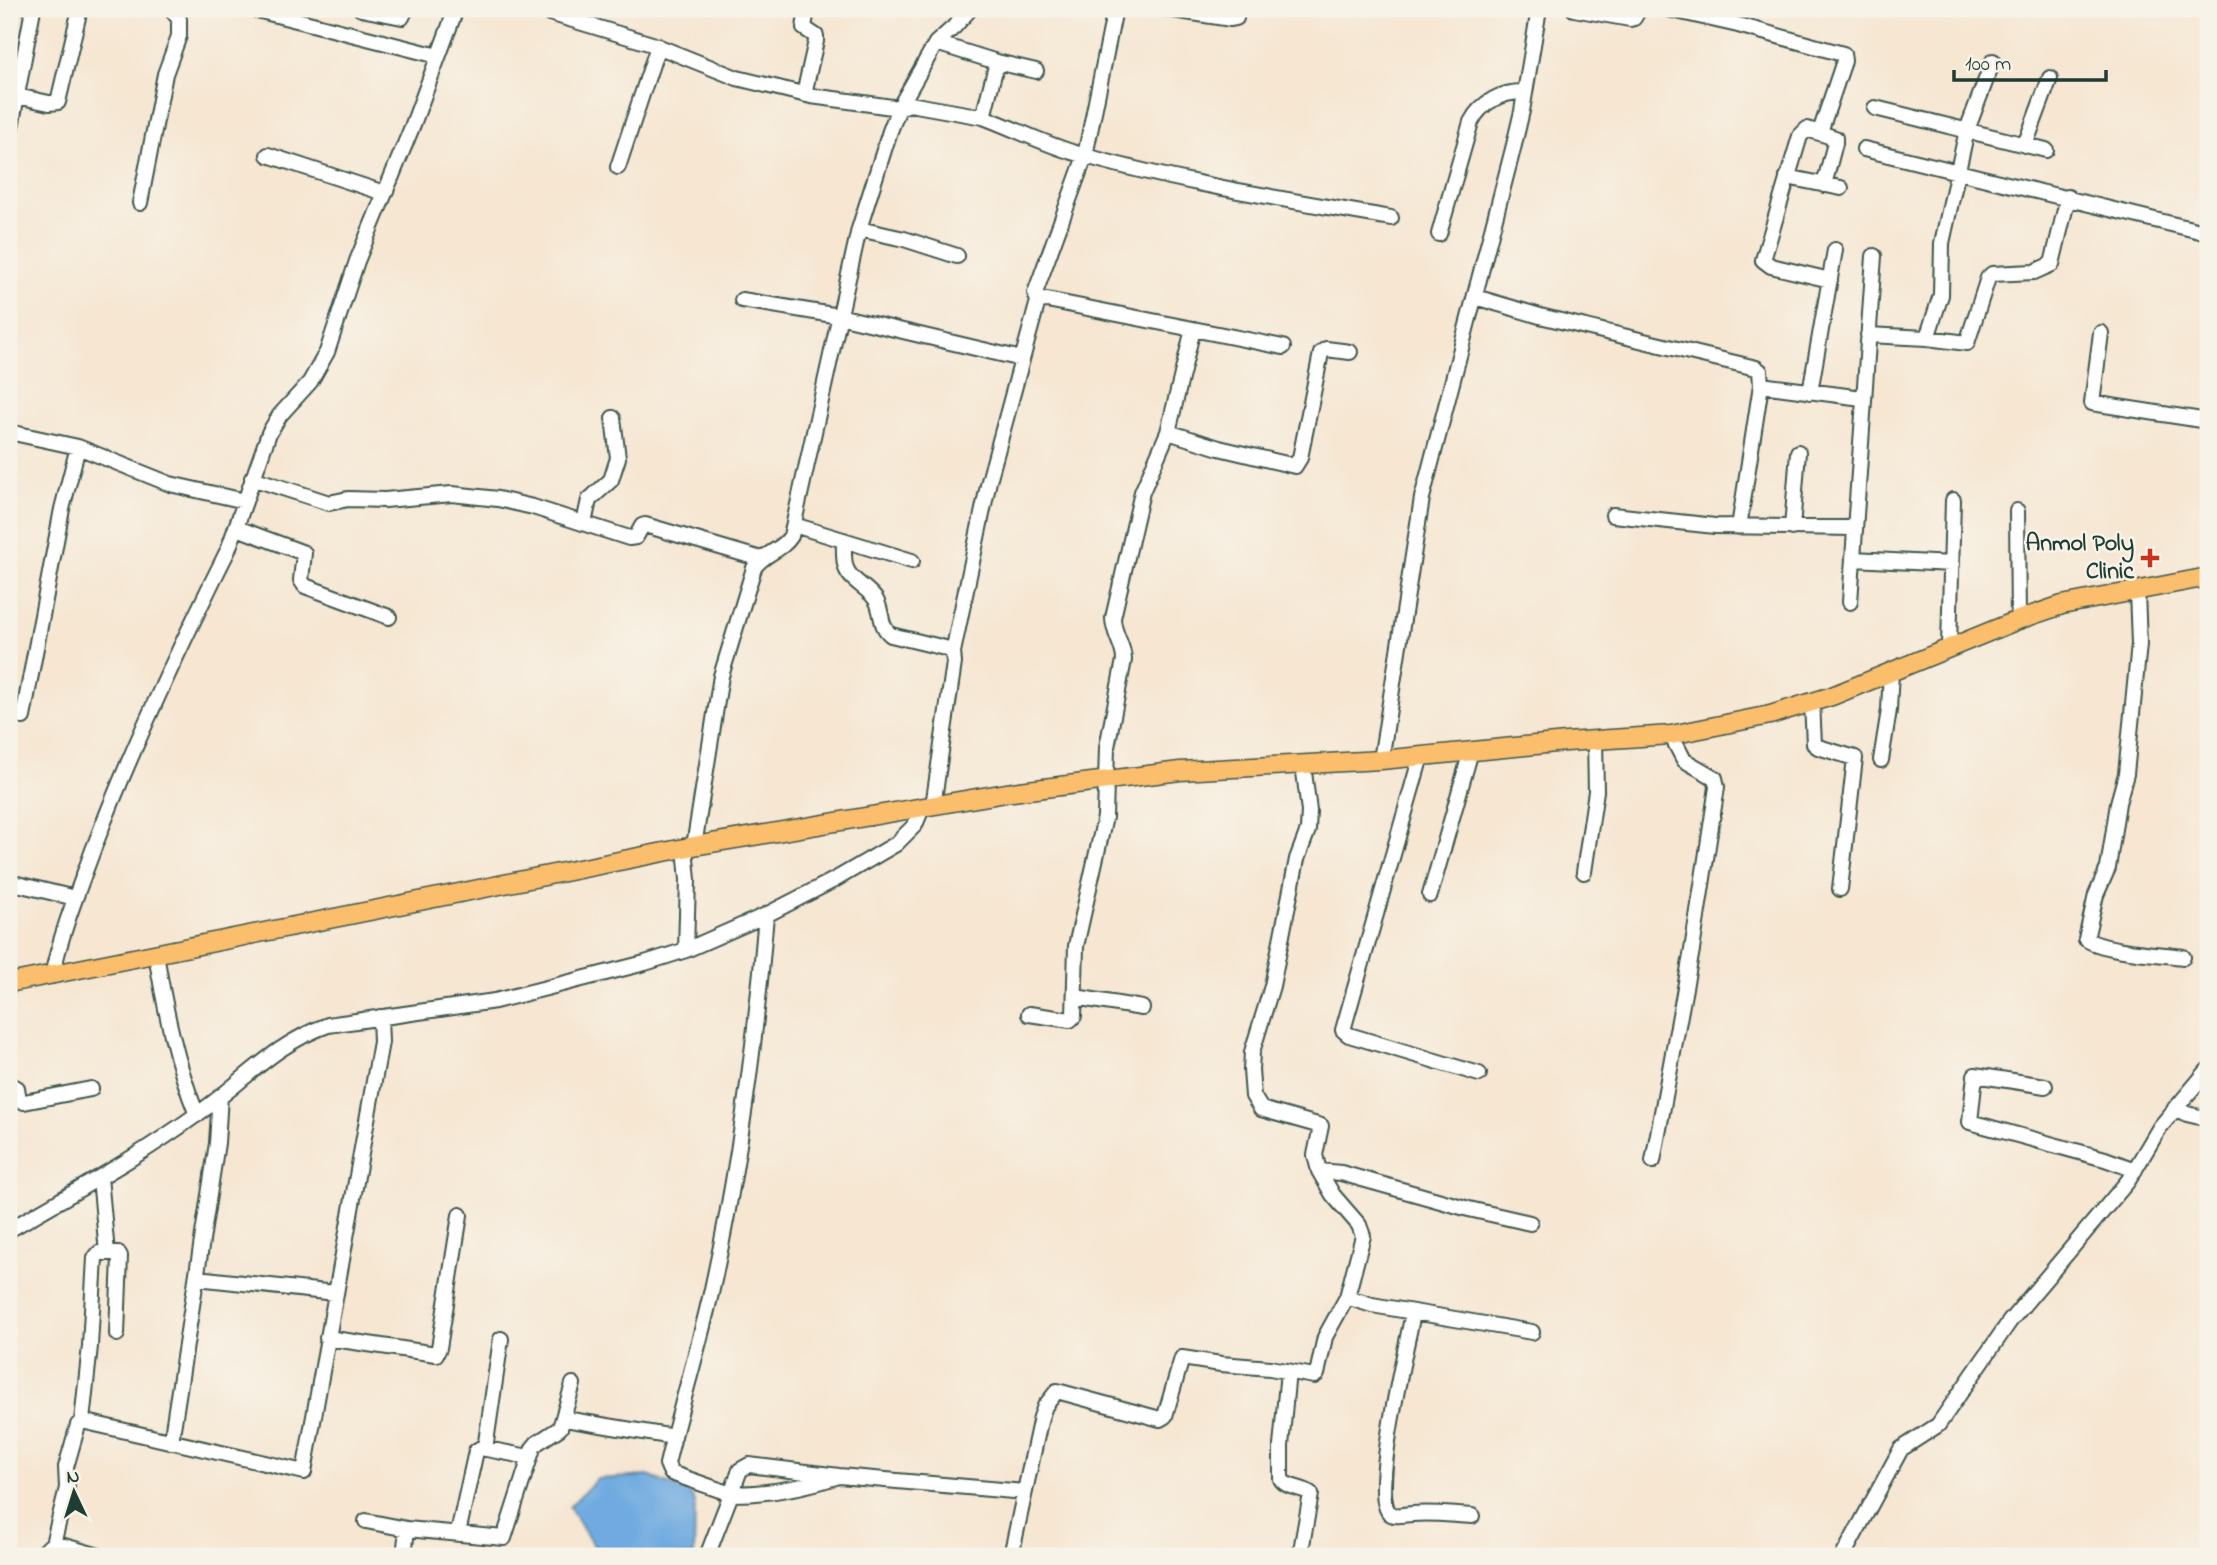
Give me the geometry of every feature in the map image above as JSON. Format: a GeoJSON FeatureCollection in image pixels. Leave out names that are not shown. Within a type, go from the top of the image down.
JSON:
{"type":"FeatureCollection","features":[{"type":"Feature","properties":{"kind":"main road"},"geometry":{"type":"LineString","coordinates":[[9,983],[690,847],[1012,792],[1180,771],[1381,760],[1671,735],[1770,715],[1812,702],[2062,605],[2208,577]]}},
{"type":"Feature","properties":{"kind":"street"},"geometry":{"type":"LineString","coordinates":[[9,138],[33,9]]}},
{"type":"Feature","properties":{"kind":"street"},"geometry":{"type":"LineString","coordinates":[[17,96],[58,103],[80,9]]}},
{"type":"Feature","properties":{"kind":"street"},"geometry":{"type":"LineString","coordinates":[[140,203],[165,75],[179,36],[179,19],[171,9]]}},
{"type":"Feature","properties":{"kind":"street"},"geometry":{"type":"LineString","coordinates":[[253,9],[438,56]]}},
{"type":"Feature","properties":{"kind":"street"},"geometry":{"type":"LineString","coordinates":[[310,24],[314,9]]}},
{"type":"Feature","properties":{"kind":"street"},"geometry":{"type":"LineString","coordinates":[[361,9],[396,18],[402,17],[407,9]]}},
{"type":"Feature","properties":{"kind":"street"},"geometry":{"type":"LineString","coordinates":[[52,976],[75,898],[113,798],[237,528],[269,433],[280,415],[310,382],[327,352],[356,261],[412,128],[456,9]]}},
{"type":"Feature","properties":{"kind":"street"},"geometry":{"type":"LineString","coordinates":[[536,9],[659,46],[737,78],[804,94],[899,108],[910,104],[983,117],[1085,156],[1189,181],[1391,218]]}},
{"type":"Feature","properties":{"kind":"street"},"geometry":{"type":"LineString","coordinates":[[804,94],[816,40],[816,36],[804,28],[807,9]]}},
{"type":"Feature","properties":{"kind":"street"},"geometry":{"type":"LineString","coordinates":[[686,950],[690,847],[721,676],[754,568],[761,559],[783,547],[791,536],[859,229],[869,192],[899,108],[936,43],[970,9]]}},
{"type":"Feature","properties":{"kind":"street"},"geometry":{"type":"LineString","coordinates":[[9,1230],[100,1177],[197,1115],[272,1054],[308,1032],[328,1025],[495,1001],[686,950],[766,915],[836,879],[896,844],[915,825],[928,807],[954,663],[953,652],[989,481],[1038,301],[1035,293],[1085,156],[1115,9]]}},
{"type":"Feature","properties":{"kind":"street"},"geometry":{"type":"LineString","coordinates":[[1167,9],[1234,19],[1237,9]]}},
{"type":"Feature","properties":{"kind":"street"},"geometry":{"type":"LineString","coordinates":[[1381,760],[1422,498],[1525,92],[1539,9]]}},
{"type":"Feature","properties":{"kind":"street"},"geometry":{"type":"LineString","coordinates":[[1574,9],[1625,19],[1634,18],[1639,9]]}},
{"type":"Feature","properties":{"kind":"street"},"geometry":{"type":"LineString","coordinates":[[1668,9],[1843,54],[1844,61],[1820,132]]}},
{"type":"Feature","properties":{"kind":"street"},"geometry":{"type":"LineString","coordinates":[[936,43],[996,62],[1036,71]]}},
{"type":"Feature","properties":{"kind":"street"},"geometry":{"type":"LineString","coordinates":[[618,167],[659,46]]}},
{"type":"Feature","properties":{"kind":"street"},"geometry":{"type":"LineString","coordinates":[[1927,338],[1941,295],[1942,243],[1967,130],[1993,61]]}},
{"type":"Feature","properties":{"kind":"street"},"geometry":{"type":"LineString","coordinates":[[983,117],[996,62]]}},
{"type":"Feature","properties":{"kind":"street"},"geometry":{"type":"LineString","coordinates":[[2025,145],[2050,78]]}},
{"type":"Feature","properties":{"kind":"street"},"geometry":{"type":"LineString","coordinates":[[1439,234],[1475,113],[1504,93],[1525,92]]}},
{"type":"Feature","properties":{"kind":"street"},"geometry":{"type":"LineString","coordinates":[[1875,107],[2046,150]]}},
{"type":"Feature","properties":{"kind":"street"},"geometry":{"type":"LineString","coordinates":[[1824,185],[1835,143],[1831,135],[1807,129],[1803,131],[1787,177],[1763,260],[1772,266],[1830,280]]}},
{"type":"Feature","properties":{"kind":"street"},"geometry":{"type":"LineString","coordinates":[[1864,149],[2208,233]]}},
{"type":"Feature","properties":{"kind":"street"},"geometry":{"type":"LineString","coordinates":[[268,155],[384,193]]}},
{"type":"Feature","properties":{"kind":"street"},"geometry":{"type":"LineString","coordinates":[[1787,177],[1840,188]]}},
{"type":"Feature","properties":{"kind":"street"},"geometry":{"type":"LineString","coordinates":[[1868,335],[1967,342],[1988,278],[1992,274],[2034,272],[2052,264],[2068,197]]}},
{"type":"Feature","properties":{"kind":"street"},"geometry":{"type":"LineString","coordinates":[[859,229],[904,239],[957,256]]}},
{"type":"Feature","properties":{"kind":"street"},"geometry":{"type":"LineString","coordinates":[[1810,392],[1835,250]]}},
{"type":"Feature","properties":{"kind":"street"},"geometry":{"type":"LineString","coordinates":[[1850,602],[1874,256]]}},
{"type":"Feature","properties":{"kind":"street"},"geometry":{"type":"LineString","coordinates":[[1475,297],[1760,371],[1762,385],[1739,527]]}},
{"type":"Feature","properties":{"kind":"street"},"geometry":{"type":"LineString","coordinates":[[742,300],[839,316],[1022,359]]}},
{"type":"Feature","properties":{"kind":"street"},"geometry":{"type":"LineString","coordinates":[[1038,301],[1047,300],[1283,347]]}},
{"type":"Feature","properties":{"kind":"street"},"geometry":{"type":"LineString","coordinates":[[1029,1014],[1073,1019],[1076,946],[1105,817],[1107,747],[1124,660],[1113,618],[1142,492],[1168,432],[1193,329]]}},
{"type":"Feature","properties":{"kind":"street"},"geometry":{"type":"LineString","coordinates":[[2101,333],[2092,403],[2208,421]]}},
{"type":"Feature","properties":{"kind":"street"},"geometry":{"type":"LineString","coordinates":[[1168,432],[1295,467],[1300,458],[1321,353],[1326,349],[1350,352]]}},
{"type":"Feature","properties":{"kind":"street"},"geometry":{"type":"LineString","coordinates":[[1762,385],[1863,398]]}},
{"type":"Feature","properties":{"kind":"street"},"geometry":{"type":"LineString","coordinates":[[583,523],[589,500],[611,480],[618,458],[613,418]]}},
{"type":"Feature","properties":{"kind":"street"},"geometry":{"type":"LineString","coordinates":[[9,432],[78,447],[170,484],[245,501]]}},
{"type":"Feature","properties":{"kind":"street"},"geometry":{"type":"LineString","coordinates":[[23,717],[62,509],[78,447]]}},
{"type":"Feature","properties":{"kind":"street"},"geometry":{"type":"LineString","coordinates":[[1792,528],[1798,452]]}},
{"type":"Feature","properties":{"kind":"street"},"geometry":{"type":"LineString","coordinates":[[252,478],[321,502],[470,496],[533,507],[629,538],[636,537],[642,526],[649,525],[761,559]]}},
{"type":"Feature","properties":{"kind":"street"},"geometry":{"type":"LineString","coordinates":[[1949,648],[1954,499]]}},
{"type":"Feature","properties":{"kind":"street"},"geometry":{"type":"LineString","coordinates":[[2017,511],[2018,620]]}},
{"type":"Feature","properties":{"kind":"street"},"geometry":{"type":"LineString","coordinates":[[1613,515],[1739,527],[1855,528]]}},
{"type":"Feature","properties":{"kind":"street"},"geometry":{"type":"LineString","coordinates":[[794,525],[912,562]]}},
{"type":"Feature","properties":{"kind":"street"},"geometry":{"type":"LineString","coordinates":[[237,528],[304,553],[300,580],[305,586],[389,617]]}},
{"type":"Feature","properties":{"kind":"street"},"geometry":{"type":"LineString","coordinates":[[844,540],[845,566],[878,603],[885,630],[891,635],[953,652]]}},
{"type":"Feature","properties":{"kind":"street"},"geometry":{"type":"LineString","coordinates":[[1853,559],[1952,564]]}},
{"type":"Feature","properties":{"kind":"street"},"geometry":{"type":"LineString","coordinates":[[2137,591],[2138,644],[2126,774],[2118,803],[2108,868],[2096,895],[2086,939],[2113,947],[2183,957]]}},
{"type":"Feature","properties":{"kind":"street"},"geometry":{"type":"LineString","coordinates":[[1881,760],[1889,710],[1891,671]]}},
{"type":"Feature","properties":{"kind":"street"},"geometry":{"type":"LineString","coordinates":[[1812,702],[1814,744],[1855,758],[1840,889]]}},
{"type":"Feature","properties":{"kind":"street"},"geometry":{"type":"LineString","coordinates":[[1653,1161],[1692,950],[1717,787],[1715,778],[1684,760],[1671,735]]}},
{"type":"Feature","properties":{"kind":"street"},"geometry":{"type":"LineString","coordinates":[[1584,872],[1596,791],[1595,740]]}},
{"type":"Feature","properties":{"kind":"street"},"geometry":{"type":"LineString","coordinates":[[1430,895],[1471,751]]}},
{"type":"Feature","properties":{"kind":"street"},"geometry":{"type":"LineString","coordinates":[[1421,756],[1343,1030],[1349,1035],[1479,1074]]}},
{"type":"Feature","properties":{"kind":"street"},"geometry":{"type":"LineString","coordinates":[[1011,1556],[1043,1410],[1057,1391],[1160,1419],[1166,1416],[1182,1358],[1311,1376],[1317,1374],[1325,1337],[1347,1297],[1363,1241],[1362,1231],[1333,1195],[1319,1171],[1315,1156],[1321,1126],[1261,1109],[1253,1096],[1251,1070],[1254,1044],[1272,986],[1297,859],[1308,830],[1309,811],[1303,764]]}},
{"type":"Feature","properties":{"kind":"street"},"geometry":{"type":"LineString","coordinates":[[9,882],[75,898]]}},
{"type":"Feature","properties":{"kind":"street"},"geometry":{"type":"LineString","coordinates":[[766,915],[759,994],[740,1139],[712,1289],[667,1464],[671,1473],[731,1493],[780,1492],[839,1476]]}},
{"type":"Feature","properties":{"kind":"street"},"geometry":{"type":"LineString","coordinates":[[156,954],[164,1004],[183,1079],[197,1115]]}},
{"type":"Feature","properties":{"kind":"street"},"geometry":{"type":"LineString","coordinates":[[1075,997],[1142,1008]]}},
{"type":"Feature","properties":{"kind":"street"},"geometry":{"type":"LineString","coordinates":[[82,1421],[293,1472],[304,1472],[381,1042],[380,1017]]}},
{"type":"Feature","properties":{"kind":"street"},"geometry":{"type":"LineString","coordinates":[[1843,1556],[1901,1449],[1937,1425],[2010,1321],[2135,1170],[2160,1127],[2208,1070]]}},
{"type":"Feature","properties":{"kind":"street"},"geometry":{"type":"LineString","coordinates":[[2045,1086],[1975,1075],[1970,1122],[2135,1170]]}},
{"type":"Feature","properties":{"kind":"street"},"geometry":{"type":"LineString","coordinates":[[9,1084],[17,1088],[19,1100],[24,1102],[91,1089]]}},
{"type":"Feature","properties":{"kind":"street"},"geometry":{"type":"LineString","coordinates":[[171,1442],[217,1143],[220,1096]]}},
{"type":"Feature","properties":{"kind":"street"},"geometry":{"type":"LineString","coordinates":[[2175,1108],[2208,1119]]}},
{"type":"Feature","properties":{"kind":"street"},"geometry":{"type":"LineString","coordinates":[[1319,1171],[1341,1173],[1530,1223]]}},
{"type":"Feature","properties":{"kind":"street"},"geometry":{"type":"LineString","coordinates":[[100,1177],[107,1253]]}},
{"type":"Feature","properties":{"kind":"street"},"geometry":{"type":"LineString","coordinates":[[327,1338],[436,1354],[460,1215]]}},
{"type":"Feature","properties":{"kind":"street"},"geometry":{"type":"LineString","coordinates":[[40,1556],[53,1544],[68,1488],[66,1467],[78,1425],[82,1421],[96,1258],[99,1253],[118,1253],[120,1256],[117,1335]]}},
{"type":"Feature","properties":{"kind":"street"},"geometry":{"type":"LineString","coordinates":[[197,1278],[335,1293]]}},
{"type":"Feature","properties":{"kind":"street"},"geometry":{"type":"LineString","coordinates":[[1347,1297],[1413,1313],[1532,1332]]}},
{"type":"Feature","properties":{"kind":"street"},"geometry":{"type":"LineString","coordinates":[[1413,1313],[1386,1449],[1383,1491],[1385,1506],[1389,1513],[1395,1515],[1435,1513],[1472,1516]]}},
{"type":"Feature","properties":{"kind":"street"},"geometry":{"type":"LineString","coordinates":[[485,1449],[501,1339]]}},
{"type":"Feature","properties":{"kind":"street"},"geometry":{"type":"LineString","coordinates":[[1288,1371],[1281,1446],[1281,1479],[1287,1485],[1311,1494],[1300,1556]]}},
{"type":"Feature","properties":{"kind":"street"},"geometry":{"type":"LineString","coordinates":[[366,1521],[407,1529],[504,1538],[529,1457],[537,1443],[557,1432],[565,1419],[573,1384]]}},
{"type":"Feature","properties":{"kind":"street"},"geometry":{"type":"LineString","coordinates":[[565,1419],[674,1437]]}},
{"type":"Feature","properties":{"kind":"street"},"geometry":{"type":"LineString","coordinates":[[458,1533],[478,1449],[529,1457]]}},
{"type":"Feature","properties":{"kind":"street"},"geometry":{"type":"LineString","coordinates":[[707,1556],[740,1470],[748,1465],[839,1476],[1025,1492]]}},
{"type":"Feature","properties":{"kind":"street"},"geometry":{"type":"LineString","coordinates":[[404,1556],[407,1529]]}},
{"type":"Feature","properties":{"kind":"street"},"geometry":{"type":"LineString","coordinates":[[53,1544],[62,1544],[99,1556]]}},
{"type":"Feature","properties":{"kind":"water"},"geometry":{"type":"Polygon","coordinates":[[[648,1476],[689,1492],[695,1502],[694,1556],[603,1556],[569,1507],[597,1479],[648,1476]]]}},
{"type":"Feature","properties":{"kind":"place","name":"Anmol Poly Clinic"},"geometry":{"type":"Point","coordinates":[2150,558]}}]}
